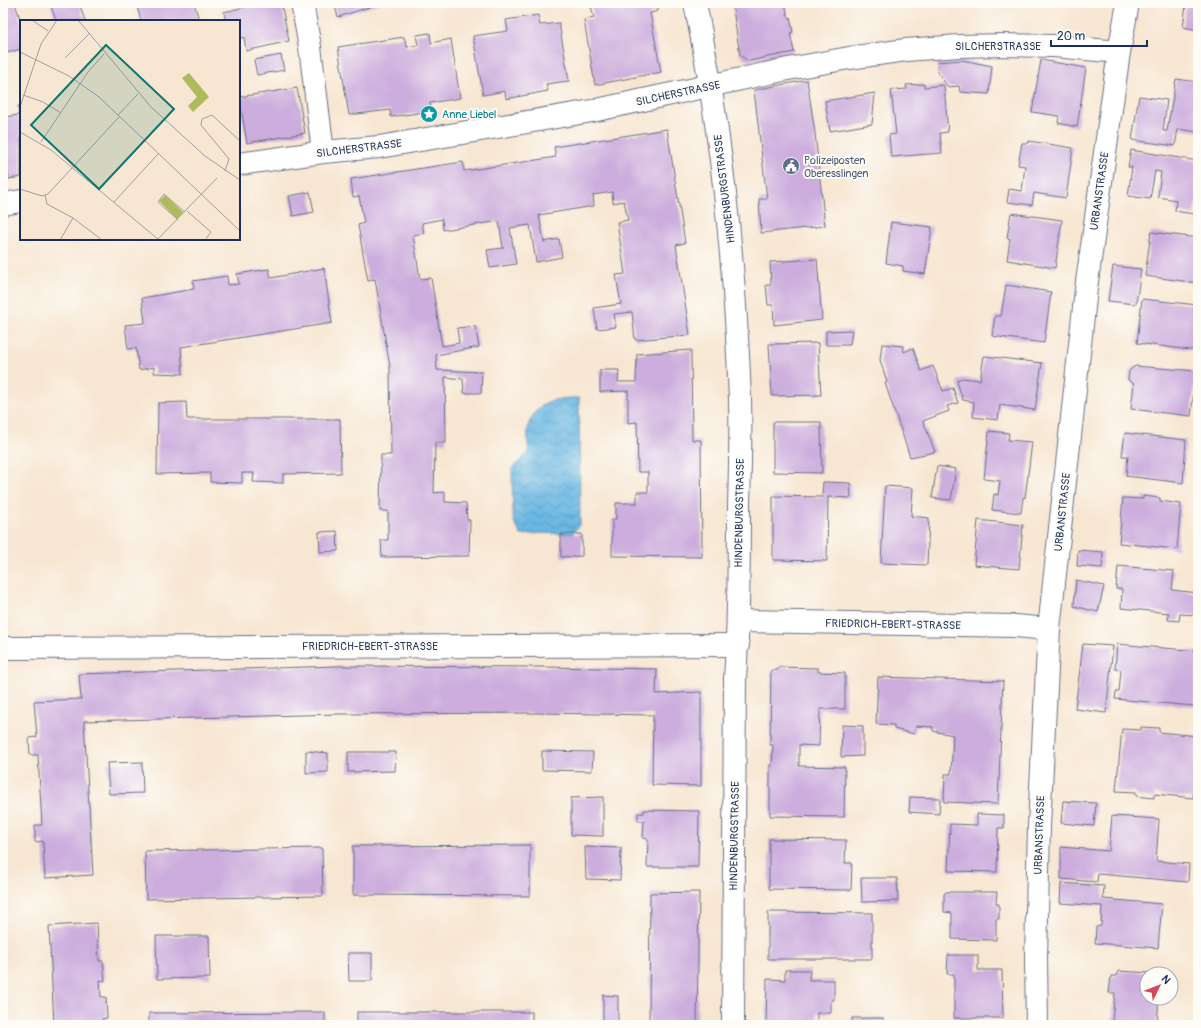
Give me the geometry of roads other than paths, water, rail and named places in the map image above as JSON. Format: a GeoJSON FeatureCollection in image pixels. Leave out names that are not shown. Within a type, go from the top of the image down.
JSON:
{"type":"FeatureCollection","features":[{"type":"Feature","properties":{"kind":"street"},"geometry":{"type":"LineString","coordinates":[[302,3],[310,47],[323,152]]}},
{"type":"Feature","properties":{"kind":"street","name":"HINDENBURGSTRASSE"},"geometry":{"type":"LineString","coordinates":[[695,3],[710,87],[724,183],[737,336],[740,401],[738,645],[735,679],[733,1025]]}},
{"type":"Feature","properties":{"kind":"street","name":"URBANSTRASSE"},"geometry":{"type":"LineString","coordinates":[[1037,1025],[1036,959],[1039,826],[1049,629],[1086,289],[1119,52],[1128,3]]}},
{"type":"Feature","properties":{"kind":"street","name":"SILCHERSTRASSE"},"geometry":{"type":"LineString","coordinates":[[240,164],[323,152],[379,147],[577,114],[849,58],[906,50],[959,46],[1004,45],[1054,46],[1119,52]]}},
{"type":"Feature","properties":{"kind":"street"},"geometry":{"type":"LineString","coordinates":[[3,204],[20,201]]}},
{"type":"Feature","properties":{"kind":"street","name":"FRIEDRICH-EBERT-STRASSE"},"geometry":{"type":"LineString","coordinates":[[738,621],[1015,626],[1049,629]]}},
{"type":"Feature","properties":{"kind":"street","name":"FRIEDRICH-EBERT-STRASSE"},"geometry":{"type":"LineString","coordinates":[[3,648],[738,645]]}},
{"type":"Feature","properties":{"kind":"water"},"geometry":{"type":"Polygon","coordinates":[[[579,398],[580,524],[572,534],[541,533],[521,535],[513,517],[512,468],[529,453],[528,428],[531,418],[545,403],[560,399],[579,398]]]}},
{"type":"Feature","properties":{"kind":"place","name":"Anne Liebel"},"geometry":{"type":"Point","coordinates":[429,114]}},
{"type":"Feature","properties":{"kind":"place","name":"Polizeiposten Oberesslingen"},"geometry":{"type":"Point","coordinates":[791,166]}}]}
